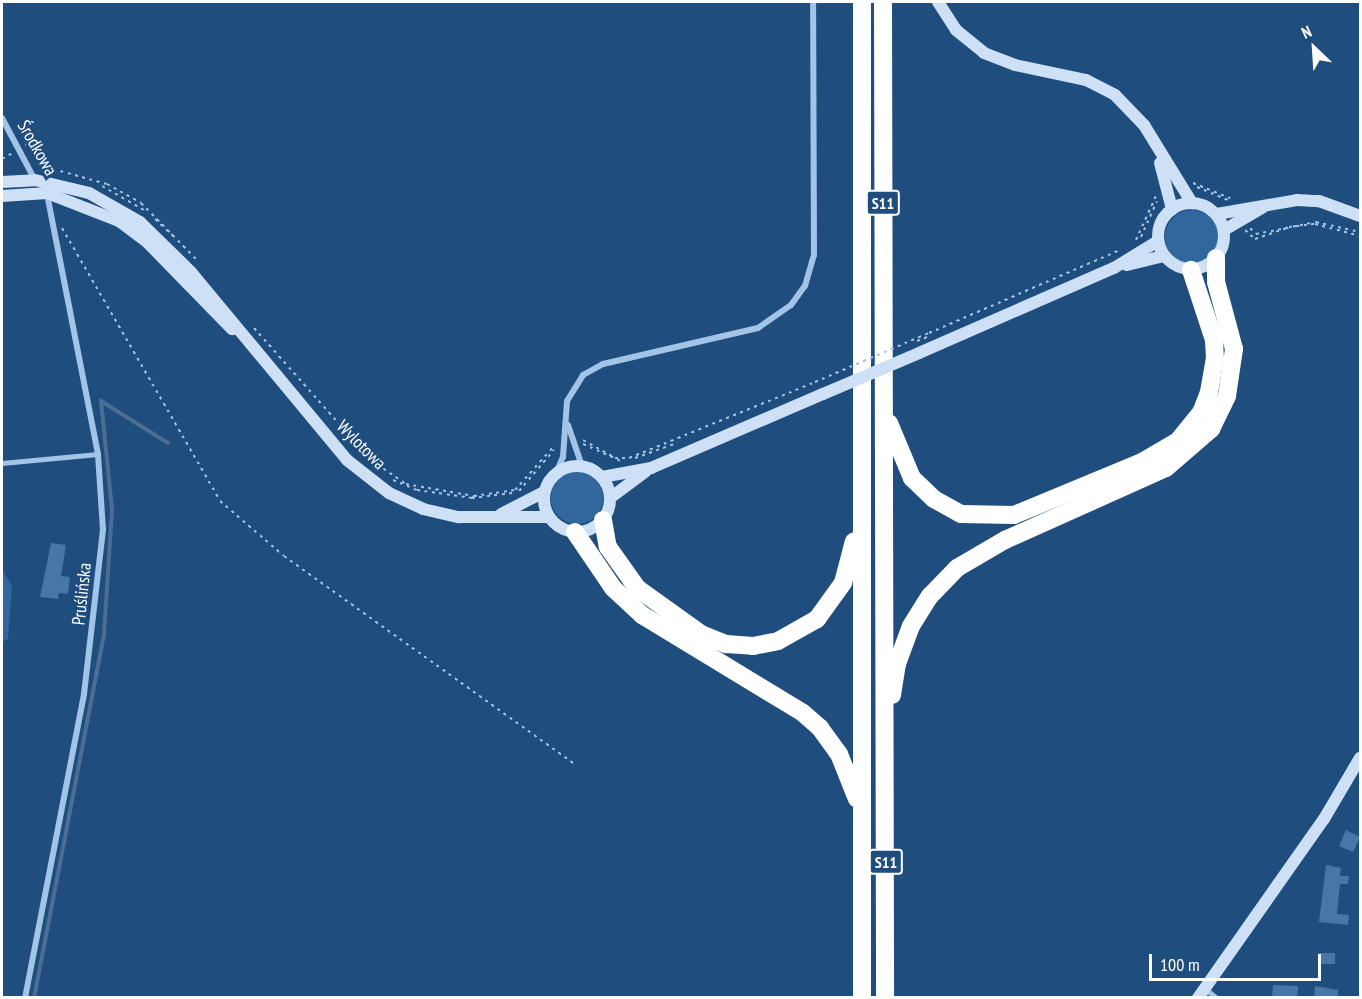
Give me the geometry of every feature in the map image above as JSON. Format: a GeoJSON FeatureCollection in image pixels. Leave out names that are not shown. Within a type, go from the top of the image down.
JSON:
{"type":"FeatureCollection","features":[{"type":"Feature","properties":{"kind":"highway","name":"S11"},"geometry":{"type":"LineString","coordinates":[[862,2],[862,998]]}},
{"type":"Feature","properties":{"kind":"highway","name":"S11"},"geometry":{"type":"LineString","coordinates":[[883,2],[885,998]]}},
{"type":"Feature","properties":{"kind":"highway"},"geometry":{"type":"LineString","coordinates":[[886,727],[897,664],[911,626],[930,596],[957,568],[1005,540],[1166,468],[1211,429],[1227,396],[1234,349],[1216,282],[1216,258]]}},
{"type":"Feature","properties":{"kind":"highway"},"geometry":{"type":"LineString","coordinates":[[883,404],[903,463],[912,478],[934,500],[961,514],[1014,514],[1142,462],[1178,441],[1202,413],[1209,392],[1215,359],[1214,340],[1191,270]]}},
{"type":"Feature","properties":{"kind":"highway"},"geometry":{"type":"LineString","coordinates":[[603,520],[608,547],[637,588],[701,634],[726,644],[753,646],[778,642],[804,629],[836,596],[851,558],[862,480]]}},
{"type":"Feature","properties":{"kind":"highway"},"geometry":{"type":"LineString","coordinates":[[575,532],[587,543],[613,588],[642,615],[820,728],[840,754],[862,815]]}},
{"type":"Feature","properties":{"kind":"street"},"geometry":{"type":"LineString","coordinates":[[813,2],[814,255],[805,286],[791,305],[758,328],[603,364],[589,372],[570,390],[567,421],[557,471],[544,492],[549,517],[562,528],[575,532],[590,529],[603,520],[610,498],[651,468],[818,386],[919,352],[1114,268],[1158,241]]}},
{"type":"Feature","properties":{"kind":"street"},"geometry":{"type":"LineString","coordinates":[[938,2],[956,30],[984,53],[1015,65],[1086,80],[1115,95],[1144,125],[1158,153],[1192,202],[1217,214],[1297,200],[1319,201],[1360,216]]}},
{"type":"Feature","properties":{"kind":"street","name":"Środkowa"},"geometry":{"type":"LineString","coordinates":[[2,117],[35,180],[47,193]]}},
{"type":"Feature","properties":{"kind":"street"},"geometry":{"type":"LineString","coordinates":[[1158,153],[1172,209]]}},
{"type":"Feature","properties":{"kind":"street","name":"Wylotowa"},"geometry":{"type":"LineString","coordinates":[[2,182],[35,180],[89,193],[140,222],[248,330],[347,460],[376,486],[423,509],[459,516],[549,517]]}},
{"type":"Feature","properties":{"kind":"street","name":"Wylotowa"},"geometry":{"type":"LineString","coordinates":[[2,196],[47,193],[106,214],[135,232],[248,330]]}},
{"type":"Feature","properties":{"kind":"street","name":"Pruślińska"},"geometry":{"type":"LineString","coordinates":[[26,998],[84,694],[96,613],[103,530],[98,454],[47,193]]}},
{"type":"Feature","properties":{"kind":"street"},"geometry":{"type":"LineString","coordinates":[[1192,202],[1172,209],[1162,221],[1158,241],[1164,256],[1176,266],[1191,270],[1206,266],[1216,258],[1222,250],[1224,230],[1217,214]]}},
{"type":"Feature","properties":{"kind":"street"},"geometry":{"type":"LineString","coordinates":[[1224,230],[1265,206]]}},
{"type":"Feature","properties":{"kind":"street"},"geometry":{"type":"LineString","coordinates":[[1114,268],[1164,256]]}},
{"type":"Feature","properties":{"kind":"street"},"geometry":{"type":"LineString","coordinates":[[567,421],[582,466],[602,477],[651,468]]}},
{"type":"Feature","properties":{"kind":"street"},"geometry":{"type":"LineString","coordinates":[[557,471],[582,466]]}},
{"type":"Feature","properties":{"kind":"street"},"geometry":{"type":"LineString","coordinates":[[602,477],[610,498]]}},
{"type":"Feature","properties":{"kind":"street","name":"Wylotowa"},"geometry":{"type":"LineString","coordinates":[[494,516],[544,492]]}},
{"type":"Feature","properties":{"kind":"street"},"geometry":{"type":"LineString","coordinates":[[1201,993],[1324,819],[1360,758]]}},
{"type":"Feature","properties":{"kind":"lane"},"geometry":{"type":"LineString","coordinates":[[2,463],[98,454]]}},
{"type":"Feature","properties":{"kind":"lane"},"geometry":{"type":"LineString","coordinates":[[1201,993],[1217,998]]}},
{"type":"Feature","properties":{"kind":"path"},"geometry":{"type":"LineString","coordinates":[[2,159],[29,142]]}},
{"type":"Feature","properties":{"kind":"path"},"geometry":{"type":"LineString","coordinates":[[29,142],[46,171],[105,187],[139,206],[168,231],[197,265]]}},
{"type":"Feature","properties":{"kind":"path"},"geometry":{"type":"LineString","coordinates":[[29,142],[46,167],[107,184],[141,203],[202,266]]}},
{"type":"Feature","properties":{"kind":"path"},"geometry":{"type":"LineString","coordinates":[[1187,180],[1237,201]]}},
{"type":"Feature","properties":{"kind":"path"},"geometry":{"type":"LineString","coordinates":[[574,446],[587,445],[611,459],[630,460],[818,386],[930,333],[1097,261],[1136,240],[1158,191]]}},
{"type":"Feature","properties":{"kind":"path"},"geometry":{"type":"LineString","coordinates":[[52,217],[68,234],[220,501],[284,556],[574,764]]}},
{"type":"Feature","properties":{"kind":"path"},"geometry":{"type":"LineString","coordinates":[[1249,224],[1256,234],[1316,222],[1360,232]]}},
{"type":"Feature","properties":{"kind":"path"},"geometry":{"type":"LineString","coordinates":[[248,330],[368,462],[407,487],[472,498],[502,496],[518,492],[555,449],[562,446]]}},
{"type":"Feature","properties":{"kind":"path"},"geometry":{"type":"LineString","coordinates":[[580,440],[615,458],[629,458],[818,386]]}},
{"type":"Feature","properties":{"kind":"shaded area"},"geometry":{"type":"Polygon","coordinates":[[[1187,210],[1197,210],[1207,214],[1215,222],[1219,237],[1215,252],[1207,260],[1197,264],[1187,264],[1177,260],[1169,252],[1165,242],[1165,232],[1169,222],[1177,214],[1187,210]]]}},
{"type":"Feature","properties":{"kind":"shaded area"},"geometry":{"type":"Polygon","coordinates":[[[572,472],[582,472],[591,476],[599,484],[603,498],[599,512],[591,520],[582,524],[572,524],[563,520],[555,512],[551,503],[551,493],[555,484],[563,476],[572,472]]]}},
{"type":"Feature","properties":{"kind":"shaded area"},"geometry":{"type":"Polygon","coordinates":[[[2,569],[12,586],[8,639],[2,642],[2,569]]]}},
{"type":"Feature","properties":{"kind":"building"},"geometry":{"type":"Polygon","coordinates":[[[51,543],[66,545],[61,576],[70,577],[68,594],[59,593],[58,599],[40,597],[51,543]]]}},
{"type":"Feature","properties":{"kind":"building"},"geometry":{"type":"Polygon","coordinates":[[[1346,830],[1360,837],[1353,852],[1339,846],[1346,830]]]}},
{"type":"Feature","properties":{"kind":"building"},"geometry":{"type":"Polygon","coordinates":[[[1326,865],[1341,868],[1340,876],[1349,876],[1348,884],[1340,884],[1337,914],[1349,915],[1348,925],[1319,922],[1326,865]]]}},
{"type":"Feature","properties":{"kind":"building"},"geometry":{"type":"Polygon","coordinates":[[[1319,953],[1335,953],[1335,964],[1319,964],[1319,953]]]}},
{"type":"Feature","properties":{"kind":"building"},"geometry":{"type":"Polygon","coordinates":[[[1273,985],[1298,986],[1297,998],[1272,998],[1273,985]]]}},
{"type":"Feature","properties":{"kind":"building"},"geometry":{"type":"Polygon","coordinates":[[[1315,986],[1338,990],[1338,998],[1314,998],[1315,986]]]}},
{"type":"Feature","properties":{"kind":"waterway"},"geometry":{"type":"LineString","coordinates":[[34,998],[104,634],[112,509],[101,401],[168,443]]}}]}
